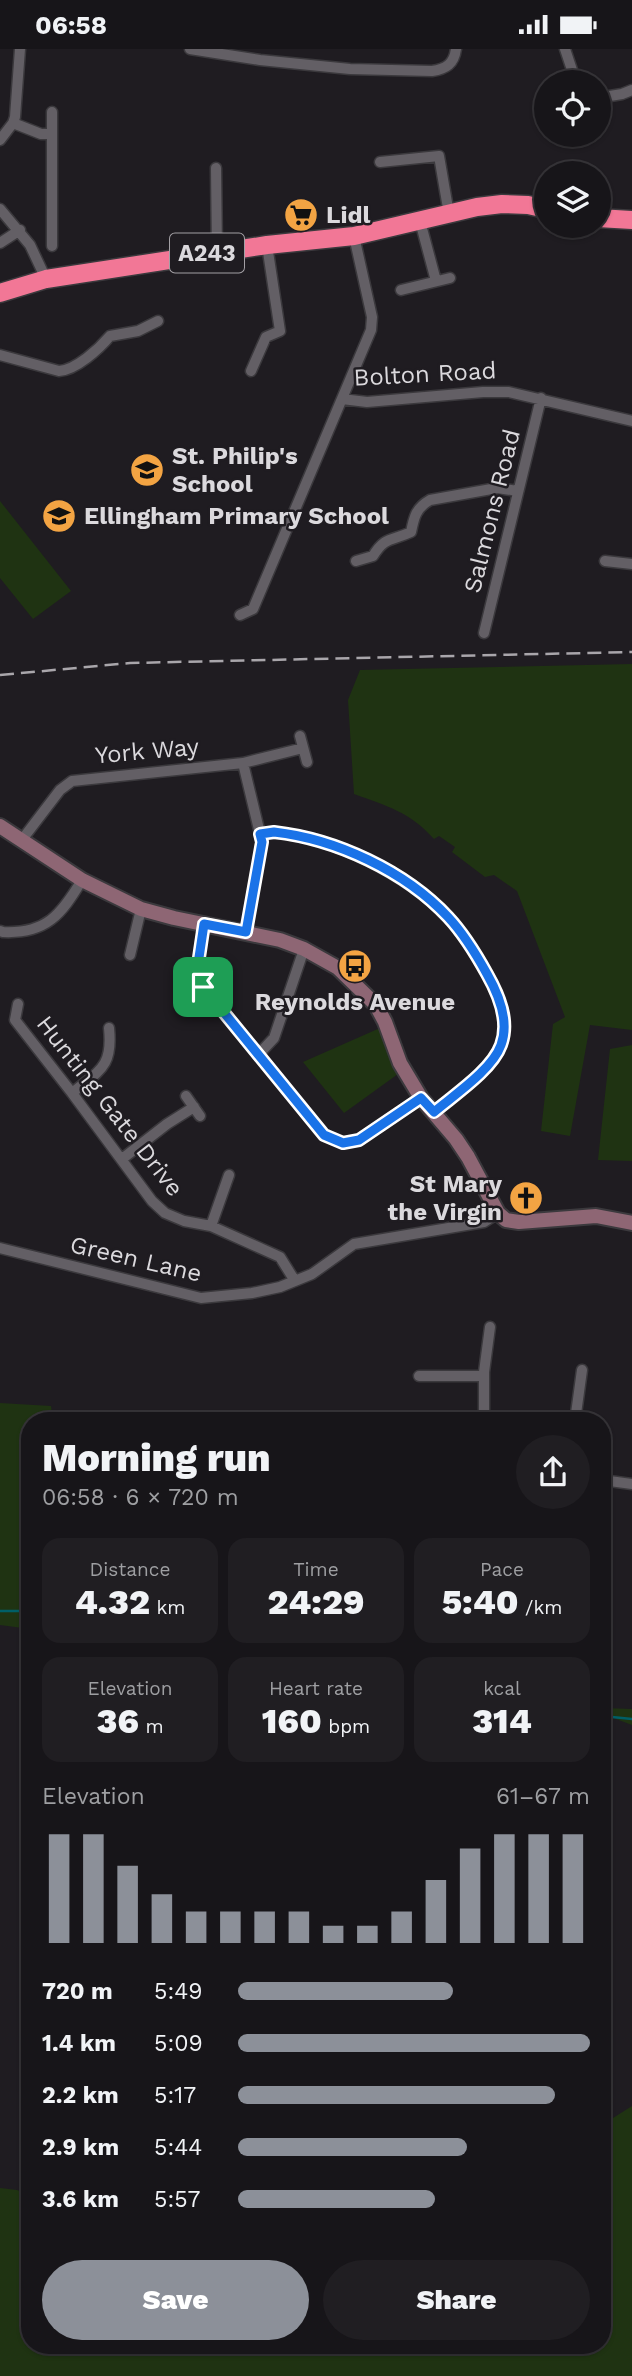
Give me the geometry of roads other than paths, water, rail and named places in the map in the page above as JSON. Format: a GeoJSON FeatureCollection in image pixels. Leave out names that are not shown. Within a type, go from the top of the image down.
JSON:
{"type":"FeatureCollection","features":[{"type":"Feature","properties":{"kind":"highway","name":"A243"},"geometry":{"type":"LineString","coordinates":[[0,293],[46,279],[267,245],[354,236],[502,204],[534,206]]}},
{"type":"Feature","properties":{"kind":"highway"},"geometry":{"type":"LineString","coordinates":[[611,219],[632,220]]}},
{"type":"Feature","properties":{"kind":"street"},"geometry":{"type":"LineString","coordinates":[[0,140],[13,123],[20,49]]}},
{"type":"Feature","properties":{"kind":"street"},"geometry":{"type":"LineString","coordinates":[[190,49],[350,69],[432,71],[449,65],[454,59],[456,49]]}},
{"type":"Feature","properties":{"kind":"street"},"geometry":{"type":"LineString","coordinates":[[565,49],[572,70]]}},
{"type":"Feature","properties":{"kind":"street"},"geometry":{"type":"LineString","coordinates":[[611,96],[632,90]]}},
{"type":"Feature","properties":{"kind":"street"},"geometry":{"type":"LineString","coordinates":[[52,112],[55,128],[49,234],[52,246]]}},
{"type":"Feature","properties":{"kind":"street"},"geometry":{"type":"LineString","coordinates":[[13,123],[30,131],[55,128]]}},
{"type":"Feature","properties":{"kind":"street"},"geometry":{"type":"LineString","coordinates":[[380,162],[439,156],[449,214]]}},
{"type":"Feature","properties":{"kind":"street"},"geometry":{"type":"LineString","coordinates":[[216,168],[217,252]]}},
{"type":"Feature","properties":{"kind":"street"},"geometry":{"type":"LineString","coordinates":[[0,209],[20,230],[37,257],[46,279]]}},
{"type":"Feature","properties":{"kind":"street"},"geometry":{"type":"LineString","coordinates":[[420,221],[436,281]]}},
{"type":"Feature","properties":{"kind":"street"},"geometry":{"type":"LineString","coordinates":[[0,243],[20,230]]}},
{"type":"Feature","properties":{"kind":"street"},"geometry":{"type":"LineString","coordinates":[[240,615],[253,609],[372,324],[354,236]]}},
{"type":"Feature","properties":{"kind":"street"},"geometry":{"type":"LineString","coordinates":[[251,371],[266,337],[281,331],[267,245]]}},
{"type":"Feature","properties":{"kind":"street"},"geometry":{"type":"LineString","coordinates":[[401,290],[450,278]]}},
{"type":"Feature","properties":{"kind":"street"},"geometry":{"type":"LineString","coordinates":[[0,355],[59,371],[68,370],[97,351],[110,336],[138,331],[158,321]]}},
{"type":"Feature","properties":{"kind":"street","name":"Bolton Road"},"geometry":{"type":"LineString","coordinates":[[342,399],[367,402],[509,391],[632,421]]}},
{"type":"Feature","properties":{"kind":"street","name":"Salmons Road"},"geometry":{"type":"LineString","coordinates":[[484,633],[541,398]]}},
{"type":"Feature","properties":{"kind":"street"},"geometry":{"type":"LineString","coordinates":[[356,561],[373,557],[377,548],[389,538],[411,532],[415,515],[430,500],[497,488],[518,491]]}},
{"type":"Feature","properties":{"kind":"street"},"geometry":{"type":"LineString","coordinates":[[605,561],[632,564]]}},
{"type":"Feature","properties":{"kind":"street"},"geometry":{"type":"LineString","coordinates":[[300,736],[307,762]]}},
{"type":"Feature","properties":{"kind":"street","name":"York Way"},"geometry":{"type":"LineString","coordinates":[[21,841],[60,790],[72,781],[243,764],[303,748]]}},
{"type":"Feature","properties":{"kind":"street"},"geometry":{"type":"LineString","coordinates":[[243,764],[262,842],[246,932]]}},
{"type":"Feature","properties":{"kind":"street"},"geometry":{"type":"LineString","coordinates":[[0,826],[82,880],[141,909],[281,940],[338,968],[376,1005],[385,1021],[400,1063],[421,1098],[468,1157],[498,1213],[506,1220],[596,1216],[632,1223]]}},
{"type":"Feature","properties":{"kind":"street"},"geometry":{"type":"LineString","coordinates":[[260,834],[289,834],[326,844],[368,861],[423,894],[448,917],[471,945],[494,987],[502,1009],[505,1028],[502,1043],[496,1056],[434,1112]]}},
{"type":"Feature","properties":{"kind":"street"},"geometry":{"type":"LineString","coordinates":[[0,930],[15,933],[35,929],[54,919],[82,880]]}},
{"type":"Feature","properties":{"kind":"street"},"geometry":{"type":"LineString","coordinates":[[130,955],[141,909]]}},
{"type":"Feature","properties":{"kind":"street"},"geometry":{"type":"LineString","coordinates":[[204,924],[197,971],[203,987],[324,1135],[343,1143],[359,1140],[421,1098]]}},
{"type":"Feature","properties":{"kind":"street"},"geometry":{"type":"LineString","coordinates":[[258,1055],[274,1038],[304,949]]}},
{"type":"Feature","properties":{"kind":"street","name":"Hunting Gate Drive"},"geometry":{"type":"LineString","coordinates":[[18,1004],[15,1020],[152,1201],[165,1213],[184,1221],[211,1226],[280,1257],[295,1281]]}},
{"type":"Feature","properties":{"kind":"street"},"geometry":{"type":"LineString","coordinates":[[72,1093],[101,1069],[109,1056],[111,1047],[108,1028]]}},
{"type":"Feature","properties":{"kind":"street"},"geometry":{"type":"LineString","coordinates":[[122,1159],[167,1124],[197,1112],[187,1096]]}},
{"type":"Feature","properties":{"kind":"street"},"geometry":{"type":"LineString","coordinates":[[211,1226],[229,1175]]}},
{"type":"Feature","properties":{"kind":"street","name":"Green Lane"},"geometry":{"type":"LineString","coordinates":[[0,1248],[201,1298],[252,1293],[295,1281],[312,1274],[354,1244],[484,1221],[498,1213]]}},
{"type":"Feature","properties":{"kind":"street"},"geometry":{"type":"LineString","coordinates":[[484,1412],[484,1376],[490,1327]]}},
{"type":"Feature","properties":{"kind":"street"},"geometry":{"type":"LineString","coordinates":[[576,1412],[582,1370]]}},
{"type":"Feature","properties":{"kind":"street"},"geometry":{"type":"LineString","coordinates":[[419,1376],[432,1381],[484,1376]]}},
{"type":"Feature","properties":{"kind":"street"},"geometry":{"type":"LineString","coordinates":[[611,1482],[632,1484]]}},
{"type":"Feature","properties":{"kind":"waterway"},"geometry":{"type":"LineString","coordinates":[[0,1611],[21,1611]]}},
{"type":"Feature","properties":{"kind":"waterway"},"geometry":{"type":"LineString","coordinates":[[611,1717],[632,1719]]}},
{"type":"Feature","properties":{"kind":"railway"},"geometry":{"type":"LineString","coordinates":[[0,675],[130,663],[632,652]]}},
{"type":"Feature","properties":{"kind":"place","name":"Lidl"},"geometry":{"type":"Point","coordinates":[301,215]}},
{"type":"Feature","properties":{"kind":"place","name":"St. Philip's School"},"geometry":{"type":"Point","coordinates":[147,470]}},
{"type":"Feature","properties":{"kind":"place","name":"Ellingham Primary School"},"geometry":{"type":"Point","coordinates":[59,516]}},
{"type":"Feature","properties":{"kind":"place","name":"Reynolds Avenue"},"geometry":{"type":"Point","coordinates":[355,966]}},
{"type":"Feature","properties":{"kind":"place","name":"St Mary the Virgin"},"geometry":{"type":"Point","coordinates":[526,1198]}}]}
